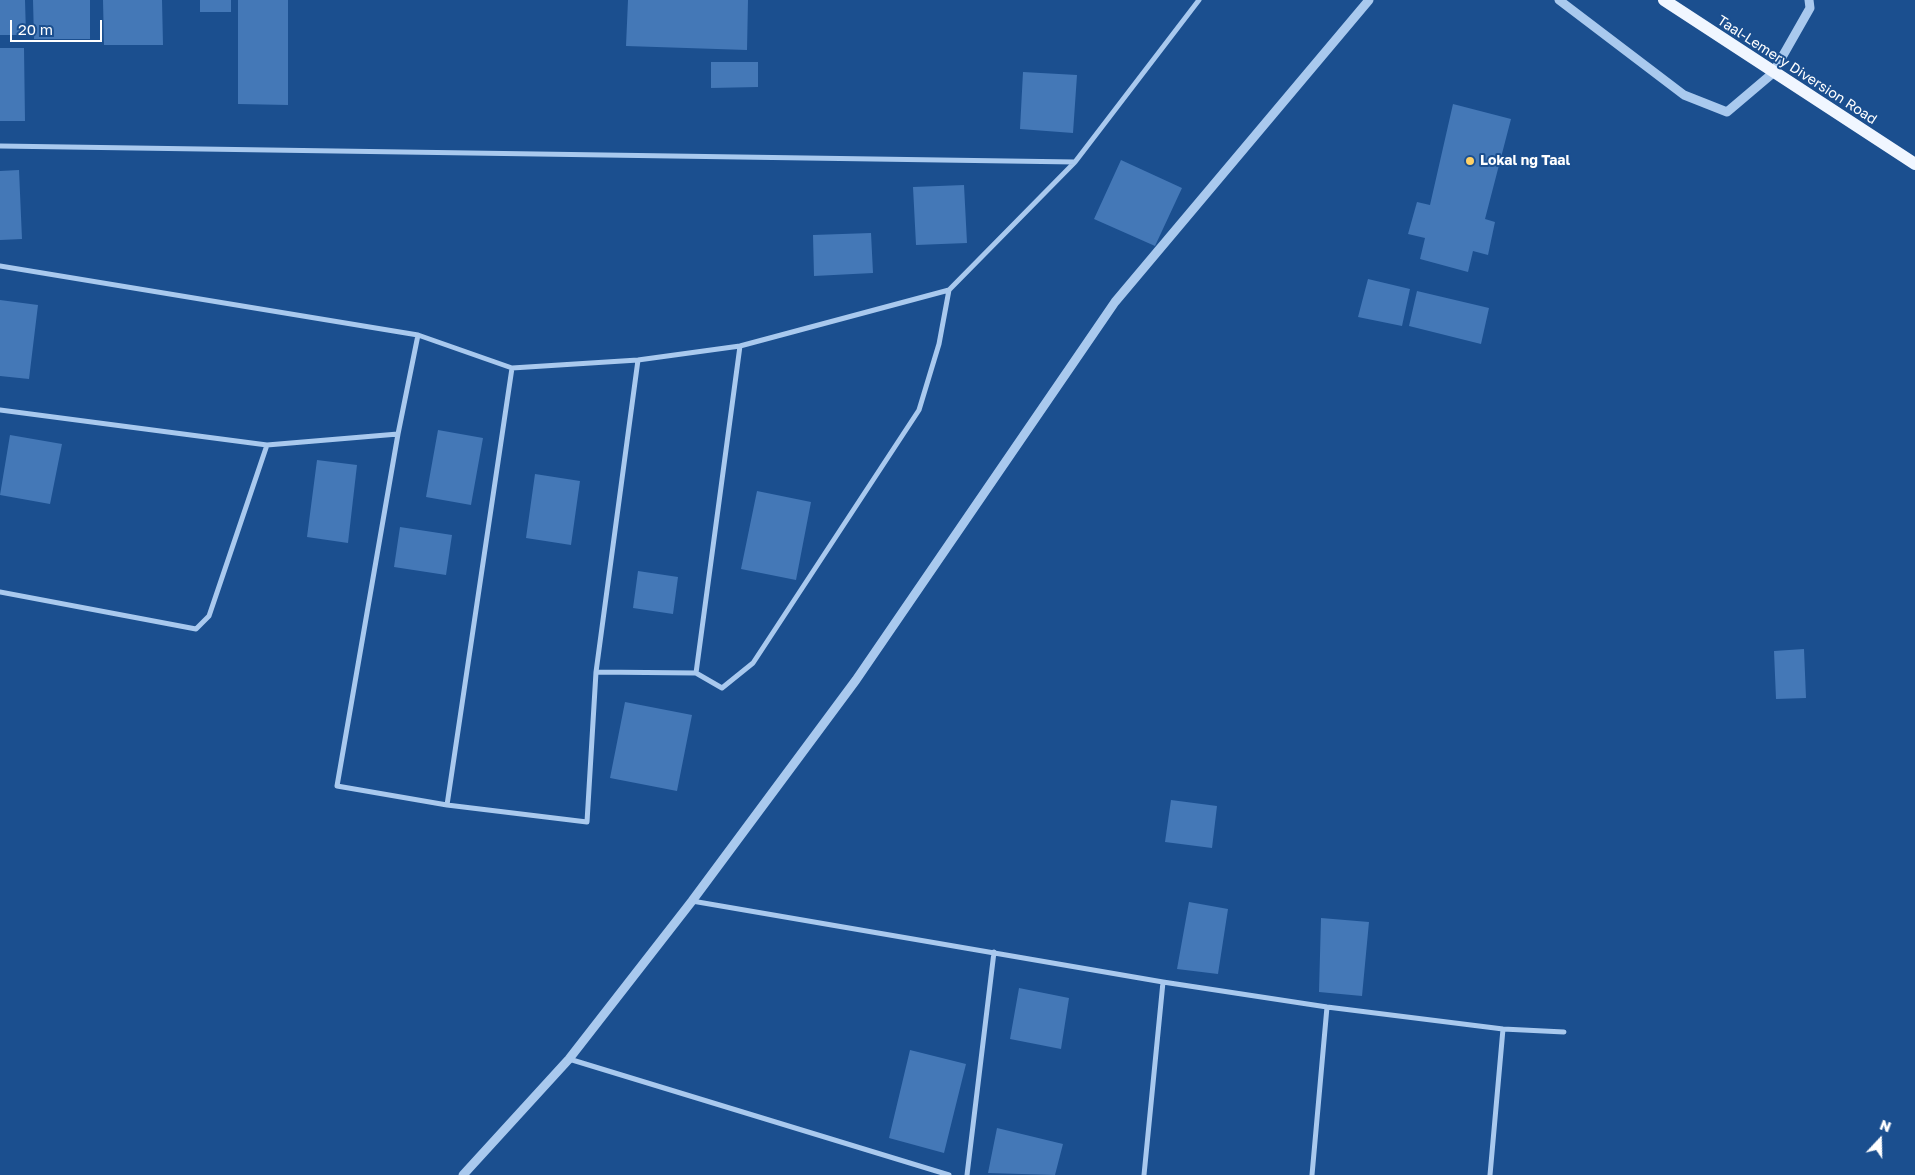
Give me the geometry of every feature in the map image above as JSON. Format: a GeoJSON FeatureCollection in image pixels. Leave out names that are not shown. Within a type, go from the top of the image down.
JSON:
{"type":"FeatureCollection","features":[{"type":"Feature","properties":{"kind":"main road","name":"Taal-Lemery Diversion Road"},"geometry":{"type":"LineString","coordinates":[[1664,0],[1915,164]]}},
{"type":"Feature","properties":{"kind":"street"},"geometry":{"type":"LineString","coordinates":[[0,266],[418,335],[512,368],[638,360],[740,346],[948,290],[1075,162],[1199,0]]}},
{"type":"Feature","properties":{"kind":"street"},"geometry":{"type":"LineString","coordinates":[[463,1175],[569,1059],[692,901],[856,680],[1115,302],[1369,0]]}},
{"type":"Feature","properties":{"kind":"street"},"geometry":{"type":"LineString","coordinates":[[1559,0],[1684,95],[1727,112],[1773,73],[1810,8],[1809,0]]}},
{"type":"Feature","properties":{"kind":"street"},"geometry":{"type":"LineString","coordinates":[[0,146],[1075,162]]}},
{"type":"Feature","properties":{"kind":"street"},"geometry":{"type":"LineString","coordinates":[[596,672],[696,674],[722,688],[753,663],[919,410],[938,344],[948,290]]}},
{"type":"Feature","properties":{"kind":"street"},"geometry":{"type":"LineString","coordinates":[[418,335],[398,434],[337,786],[447,805],[587,822],[596,672],[638,360]]}},
{"type":"Feature","properties":{"kind":"street"},"geometry":{"type":"LineString","coordinates":[[696,674],[740,346]]}},
{"type":"Feature","properties":{"kind":"street"},"geometry":{"type":"LineString","coordinates":[[447,805],[512,368]]}},
{"type":"Feature","properties":{"kind":"street"},"geometry":{"type":"LineString","coordinates":[[0,410],[267,445],[398,434]]}},
{"type":"Feature","properties":{"kind":"street"},"geometry":{"type":"LineString","coordinates":[[0,592],[196,630],[209,616],[267,445]]}},
{"type":"Feature","properties":{"kind":"street"},"geometry":{"type":"LineString","coordinates":[[692,901],[1163,982],[1327,1007],[1503,1030],[1564,1032]]}},
{"type":"Feature","properties":{"kind":"street"},"geometry":{"type":"LineString","coordinates":[[967,1175],[994,952]]}},
{"type":"Feature","properties":{"kind":"street"},"geometry":{"type":"LineString","coordinates":[[1144,1175],[1163,982]]}},
{"type":"Feature","properties":{"kind":"street"},"geometry":{"type":"LineString","coordinates":[[1312,1175],[1327,1007]]}},
{"type":"Feature","properties":{"kind":"street"},"geometry":{"type":"LineString","coordinates":[[1490,1175],[1503,1030]]}},
{"type":"Feature","properties":{"kind":"street"},"geometry":{"type":"LineString","coordinates":[[569,1059],[949,1175]]}},
{"type":"Feature","properties":{"kind":"building"},"geometry":{"type":"Polygon","coordinates":[[[0,0],[25,0],[26,35],[0,35],[0,0]]]}},
{"type":"Feature","properties":{"kind":"building"},"geometry":{"type":"Polygon","coordinates":[[[33,0],[90,0],[90,39],[34,39],[33,0]]]}},
{"type":"Feature","properties":{"kind":"building"},"geometry":{"type":"Polygon","coordinates":[[[103,0],[162,0],[163,45],[104,45],[103,0]]]}},
{"type":"Feature","properties":{"kind":"building"},"geometry":{"type":"Polygon","coordinates":[[[200,0],[231,0],[231,12],[200,12],[200,0]]]}},
{"type":"Feature","properties":{"kind":"building"},"geometry":{"type":"Polygon","coordinates":[[[238,0],[288,0],[288,105],[238,104],[238,0]]]}},
{"type":"Feature","properties":{"kind":"building"},"geometry":{"type":"Polygon","coordinates":[[[628,0],[748,0],[747,50],[626,46],[628,0]]]}},
{"type":"Feature","properties":{"kind":"building"},"geometry":{"type":"Polygon","coordinates":[[[0,48],[24,48],[25,121],[0,121],[0,48]]]}},
{"type":"Feature","properties":{"kind":"building"},"geometry":{"type":"Polygon","coordinates":[[[711,62],[758,62],[758,87],[711,88],[711,62]]]}},
{"type":"Feature","properties":{"kind":"building"},"geometry":{"type":"Polygon","coordinates":[[[1023,72],[1077,75],[1073,133],[1020,129],[1023,72]]]}},
{"type":"Feature","properties":{"kind":"building","name":"Lokal ng Taal"},"geometry":{"type":"Polygon","coordinates":[[[1453,104],[1511,119],[1485,219],[1495,222],[1488,255],[1473,251],[1468,272],[1420,259],[1425,238],[1408,234],[1417,202],[1430,205],[1453,104]]]}},
{"type":"Feature","properties":{"kind":"building"},"geometry":{"type":"Polygon","coordinates":[[[1121,160],[1182,188],[1155,246],[1094,219],[1121,160]]]}},
{"type":"Feature","properties":{"kind":"building"},"geometry":{"type":"Polygon","coordinates":[[[19,170],[22,239],[0,240],[0,171],[19,170]]]}},
{"type":"Feature","properties":{"kind":"building"},"geometry":{"type":"Polygon","coordinates":[[[964,185],[967,243],[916,245],[913,187],[964,185]]]}},
{"type":"Feature","properties":{"kind":"building"},"geometry":{"type":"Polygon","coordinates":[[[871,233],[873,273],[814,276],[813,235],[871,233]]]}},
{"type":"Feature","properties":{"kind":"building"},"geometry":{"type":"Polygon","coordinates":[[[1368,279],[1410,289],[1402,326],[1358,317],[1368,279]]]}},
{"type":"Feature","properties":{"kind":"building"},"geometry":{"type":"Polygon","coordinates":[[[1417,291],[1489,308],[1481,344],[1409,326],[1417,291]]]}},
{"type":"Feature","properties":{"kind":"building"},"geometry":{"type":"Polygon","coordinates":[[[0,300],[38,305],[29,379],[0,376],[0,300]]]}},
{"type":"Feature","properties":{"kind":"building"},"geometry":{"type":"Polygon","coordinates":[[[438,430],[483,438],[471,505],[426,497],[438,430]]]}},
{"type":"Feature","properties":{"kind":"building"},"geometry":{"type":"Polygon","coordinates":[[[10,435],[62,444],[50,504],[0,495],[10,435]]]}},
{"type":"Feature","properties":{"kind":"building"},"geometry":{"type":"Polygon","coordinates":[[[317,460],[357,465],[348,543],[307,537],[317,460]]]}},
{"type":"Feature","properties":{"kind":"building"},"geometry":{"type":"Polygon","coordinates":[[[535,474],[580,481],[571,545],[526,538],[535,474]]]}},
{"type":"Feature","properties":{"kind":"building"},"geometry":{"type":"Polygon","coordinates":[[[757,491],[811,502],[796,580],[741,569],[757,491]]]}},
{"type":"Feature","properties":{"kind":"building"},"geometry":{"type":"Polygon","coordinates":[[[400,527],[452,535],[446,575],[394,567],[400,527]]]}},
{"type":"Feature","properties":{"kind":"building"},"geometry":{"type":"Polygon","coordinates":[[[638,571],[678,577],[673,614],[633,608],[638,571]]]}},
{"type":"Feature","properties":{"kind":"building"},"geometry":{"type":"Polygon","coordinates":[[[1804,649],[1806,698],[1776,699],[1774,651],[1804,649]]]}},
{"type":"Feature","properties":{"kind":"building"},"geometry":{"type":"Polygon","coordinates":[[[625,702],[692,715],[677,791],[610,778],[625,702]]]}},
{"type":"Feature","properties":{"kind":"building"},"geometry":{"type":"Polygon","coordinates":[[[1171,800],[1217,806],[1212,848],[1165,842],[1171,800]]]}},
{"type":"Feature","properties":{"kind":"building"},"geometry":{"type":"Polygon","coordinates":[[[1189,902],[1228,909],[1218,974],[1177,969],[1189,902]]]}},
{"type":"Feature","properties":{"kind":"building"},"geometry":{"type":"Polygon","coordinates":[[[1321,918],[1369,922],[1362,996],[1319,992],[1321,918]]]}},
{"type":"Feature","properties":{"kind":"building"},"geometry":{"type":"Polygon","coordinates":[[[1019,988],[1069,998],[1061,1049],[1010,1039],[1019,988]]]}},
{"type":"Feature","properties":{"kind":"building"},"geometry":{"type":"Polygon","coordinates":[[[910,1050],[966,1064],[944,1153],[889,1138],[910,1050]]]}},
{"type":"Feature","properties":{"kind":"building"},"geometry":{"type":"Polygon","coordinates":[[[997,1128],[1063,1144],[1055,1175],[988,1173],[997,1128]]]}},
{"type":"Feature","properties":{"kind":"place","name":"Lokal ng Taal"},"geometry":{"type":"Point","coordinates":[1470,161]}}]}
